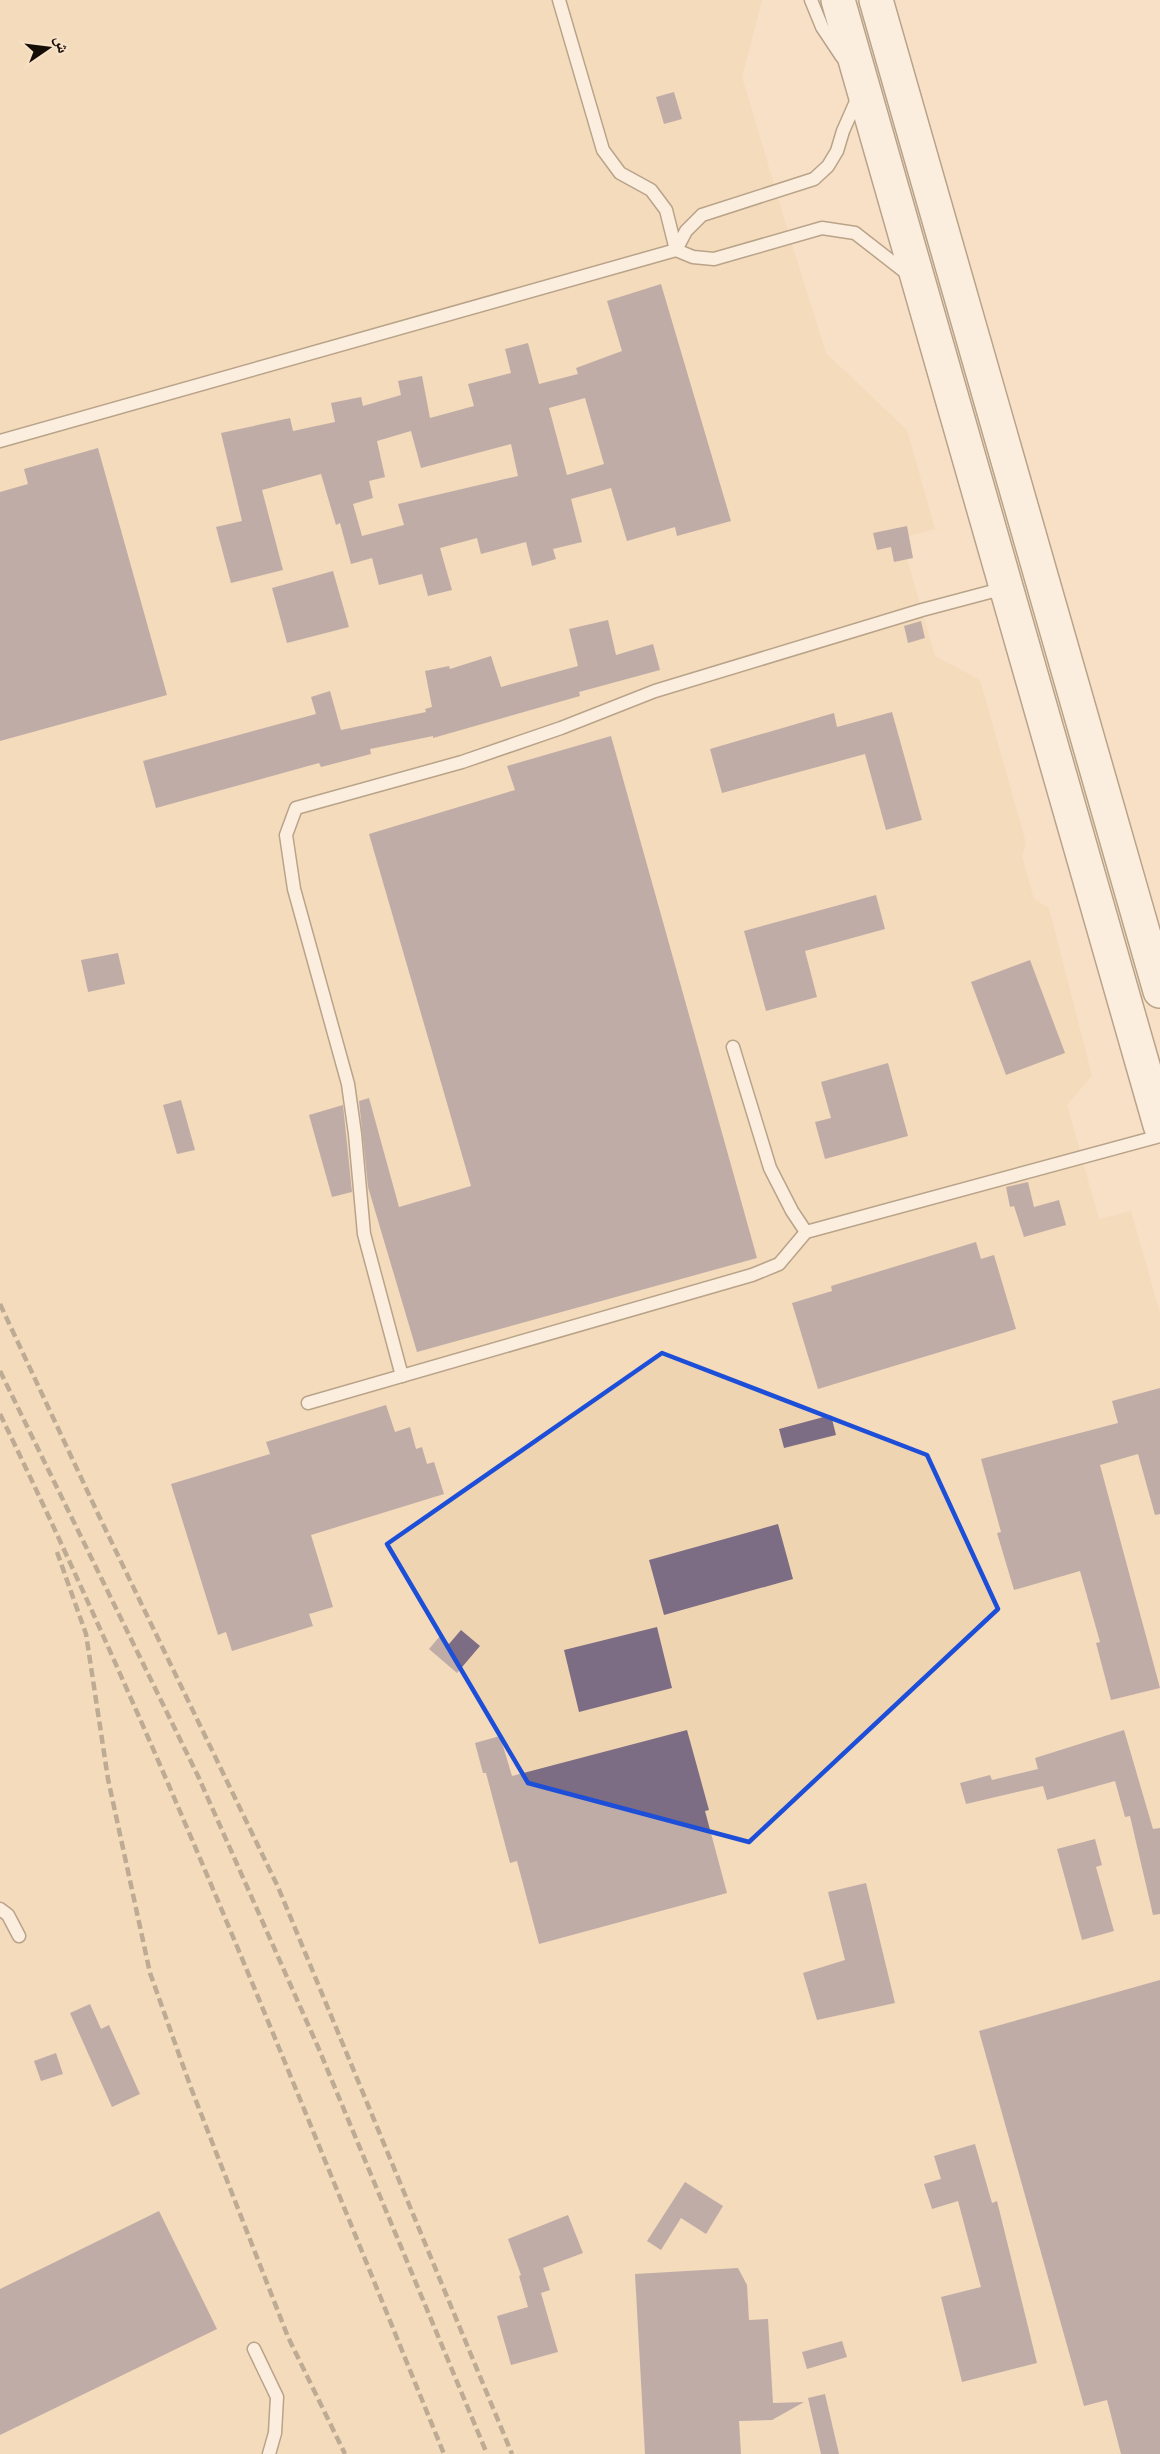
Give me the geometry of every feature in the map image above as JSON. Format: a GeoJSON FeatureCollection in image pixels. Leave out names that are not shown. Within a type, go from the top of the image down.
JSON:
{"type":"FeatureCollection","features":[{"type":"Feature","properties":{"kind":"highway"},"geometry":{"type":"LineString","coordinates":[[838,0],[1160,1125]]}},
{"type":"Feature","properties":{"kind":"highway"},"geometry":{"type":"LineString","coordinates":[[876,0],[1160,991]]}},
{"type":"Feature","properties":{"kind":"lane"},"geometry":{"type":"LineString","coordinates":[[559,0],[603,150],[620,172],[651,190],[666,210],[676,250]]}},
{"type":"Feature","properties":{"kind":"lane"},"geometry":{"type":"LineString","coordinates":[[676,250],[686,231],[702,215],[814,179],[828,166],[837,151],[843,131],[863,88],[822,27],[811,0]]}},
{"type":"Feature","properties":{"kind":"lane"},"geometry":{"type":"LineString","coordinates":[[0,441],[676,250],[693,257],[714,259],[822,228],[835,229],[855,232],[919,283]]}},
{"type":"Feature","properties":{"kind":"lane"},"geometry":{"type":"LineString","coordinates":[[402,1376],[364,1234],[348,1084],[294,889],[286,835],[296,808],[462,762],[561,728],[655,691],[922,610],[1006,588]]}},
{"type":"Feature","properties":{"kind":"lane"},"geometry":{"type":"LineString","coordinates":[[733,1047],[770,1168],[792,1211],[806,1232]]}},
{"type":"Feature","properties":{"kind":"lane"},"geometry":{"type":"LineString","coordinates":[[308,1403],[752,1275],[779,1264],[806,1232],[1160,1136]]}},
{"type":"Feature","properties":{"kind":"lane"},"geometry":{"type":"LineString","coordinates":[[0,1909],[8,1915],[19,1936]]}},
{"type":"Feature","properties":{"kind":"lane"},"geometry":{"type":"LineString","coordinates":[[254,2349],[277,2397],[275,2433],[269,2454]]}},
{"type":"Feature","properties":{"kind":"highlighted area"},"geometry":{"type":"Polygon","coordinates":[[[662,1353],[927,1455],[998,1609],[749,1842],[528,1783],[387,1544],[662,1353]]]}},
{"type":"Feature","properties":{"kind":"shaded area"},"geometry":{"type":"Polygon","coordinates":[[[0,0],[762,0],[742,77],[790,238],[826,353],[907,430],[935,529],[901,538],[935,656],[980,680],[1026,843],[1022,856],[1034,899],[1049,908],[1092,1076],[1067,1105],[1099,1219],[1131,1211],[1160,1313],[1160,2454],[0,2454],[0,0]]]}},
{"type":"Feature","properties":{"kind":"building"},"geometry":{"type":"Polygon","coordinates":[[[674,92],[682,119],[664,124],[656,97],[674,92]]]}},
{"type":"Feature","properties":{"kind":"building"},"geometry":{"type":"Polygon","coordinates":[[[661,284],[731,521],[677,536],[675,527],[627,541],[611,488],[571,499],[582,542],[553,549],[556,559],[532,566],[526,542],[481,554],[477,538],[440,548],[452,590],[428,596],[422,574],[379,585],[372,558],[351,564],[340,523],[336,525],[321,474],[262,490],[283,570],[231,583],[216,527],[242,521],[221,433],[290,418],[293,431],[335,422],[331,403],[361,397],[363,406],[401,395],[398,381],[422,376],[430,418],[474,406],[468,384],[511,373],[505,349],[528,343],[539,384],[578,374],[576,368],[622,351],[607,301],[661,284]],[[585,398],[549,408],[567,475],[604,464],[585,398]],[[411,431],[377,441],[385,477],[369,481],[373,498],[353,504],[362,536],[404,525],[398,504],[518,476],[511,444],[421,468],[411,431]]]}},
{"type":"Feature","properties":{"kind":"building"},"geometry":{"type":"Polygon","coordinates":[[[98,448],[167,695],[0,741],[0,492],[28,484],[24,469],[98,448]]]}},
{"type":"Feature","properties":{"kind":"building"},"geometry":{"type":"Polygon","coordinates":[[[907,526],[913,558],[894,562],[891,547],[877,550],[873,533],[907,526]]]}},
{"type":"Feature","properties":{"kind":"building"},"geometry":{"type":"Polygon","coordinates":[[[333,571],[349,627],[287,643],[272,588],[333,571]]]}},
{"type":"Feature","properties":{"kind":"building"},"geometry":{"type":"Polygon","coordinates":[[[608,620],[616,655],[653,644],[660,670],[579,692],[580,696],[433,738],[433,736],[370,749],[371,754],[321,767],[319,763],[156,808],[143,761],[316,714],[311,697],[330,691],[341,730],[426,712],[425,709],[432,707],[425,671],[449,666],[450,669],[491,656],[501,687],[578,666],[569,629],[608,620]]]}},
{"type":"Feature","properties":{"kind":"building"},"geometry":{"type":"Polygon","coordinates":[[[921,621],[925,638],[908,643],[904,626],[921,621]]]}},
{"type":"Feature","properties":{"kind":"building"},"geometry":{"type":"Polygon","coordinates":[[[892,712],[922,820],[886,830],[865,754],[722,793],[710,749],[834,713],[837,727],[892,712]]]}},
{"type":"Feature","properties":{"kind":"building"},"geometry":{"type":"Polygon","coordinates":[[[611,736],[757,1258],[417,1352],[368,1187],[359,1101],[369,1098],[399,1207],[471,1186],[369,834],[515,790],[507,766],[611,736]]]}},
{"type":"Feature","properties":{"kind":"building"},"geometry":{"type":"Polygon","coordinates":[[[876,895],[885,929],[805,951],[817,997],[766,1011],[744,931],[876,895]]]}},
{"type":"Feature","properties":{"kind":"building"},"geometry":{"type":"Polygon","coordinates":[[[118,953],[125,984],[88,992],[81,960],[118,953]]]}},
{"type":"Feature","properties":{"kind":"building"},"geometry":{"type":"Polygon","coordinates":[[[1030,960],[1065,1053],[1006,1075],[971,982],[1030,960]]]}},
{"type":"Feature","properties":{"kind":"building"},"geometry":{"type":"Polygon","coordinates":[[[888,1063],[908,1136],[825,1159],[815,1122],[831,1118],[821,1082],[888,1063]]]}},
{"type":"Feature","properties":{"kind":"building"},"geometry":{"type":"Polygon","coordinates":[[[181,1100],[195,1150],[177,1154],[163,1105],[181,1100]]]}},
{"type":"Feature","properties":{"kind":"building"},"geometry":{"type":"Polygon","coordinates":[[[343,1105],[352,1192],[332,1197],[309,1115],[343,1105]]]}},
{"type":"Feature","properties":{"kind":"building"},"geometry":{"type":"Polygon","coordinates":[[[1028,1182],[1034,1207],[1059,1200],[1066,1225],[1024,1237],[1014,1206],[1010,1207],[1006,1187],[1028,1182]]]}},
{"type":"Feature","properties":{"kind":"building"},"geometry":{"type":"Polygon","coordinates":[[[976,1242],[981,1259],[994,1255],[1016,1329],[818,1389],[792,1303],[832,1291],[831,1286],[976,1242]]]}},
{"type":"Feature","properties":{"kind":"building"},"geometry":{"type":"Polygon","coordinates":[[[1160,1388],[1160,1514],[1155,1515],[1138,1454],[1100,1465],[1160,1688],[1111,1700],[1096,1643],[1100,1642],[1080,1571],[1014,1590],[997,1533],[1001,1532],[981,1459],[1118,1423],[1112,1401],[1160,1388]]]}},
{"type":"Feature","properties":{"kind":"building"},"geometry":{"type":"Polygon","coordinates":[[[386,1405],[395,1432],[410,1427],[416,1449],[422,1447],[427,1464],[434,1462],[444,1494],[311,1535],[333,1607],[309,1614],[313,1626],[232,1651],[226,1632],[218,1635],[171,1484],[270,1454],[266,1442],[386,1405]]]}},
{"type":"Feature","properties":{"kind":"building"},"geometry":{"type":"Polygon","coordinates":[[[831,1415],[836,1435],[784,1448],[779,1429],[831,1415]]]}},
{"type":"Feature","properties":{"kind":"building"},"geometry":{"type":"Polygon","coordinates":[[[778,1524],[793,1579],[664,1615],[649,1560],[778,1524]]]}},
{"type":"Feature","properties":{"kind":"building"},"geometry":{"type":"Polygon","coordinates":[[[657,1627],[672,1688],[579,1712],[564,1650],[657,1627]]]}},
{"type":"Feature","properties":{"kind":"building"},"geometry":{"type":"Polygon","coordinates":[[[461,1630],[480,1646],[457,1673],[429,1649],[440,1636],[449,1644],[461,1630]]]}},
{"type":"Feature","properties":{"kind":"building"},"geometry":{"type":"Polygon","coordinates":[[[687,1730],[709,1810],[705,1811],[727,1893],[539,1944],[517,1861],[510,1863],[486,1773],[483,1773],[475,1743],[500,1736],[512,1776],[687,1730]]]}},
{"type":"Feature","properties":{"kind":"building"},"geometry":{"type":"Polygon","coordinates":[[[1124,1730],[1153,1829],[1160,1828],[1160,1914],[1153,1915],[1130,1816],[1125,1817],[1115,1781],[1047,1800],[1043,1786],[966,1804],[960,1783],[990,1775],[992,1780],[1038,1769],[1035,1758],[1124,1730]]]}},
{"type":"Feature","properties":{"kind":"building"},"geometry":{"type":"Polygon","coordinates":[[[1095,1839],[1102,1865],[1096,1867],[1114,1931],[1082,1940],[1057,1849],[1095,1839]]]}},
{"type":"Feature","properties":{"kind":"building"},"geometry":{"type":"Polygon","coordinates":[[[866,1883],[895,2003],[817,2020],[803,1973],[845,1960],[828,1892],[866,1883]]]}},
{"type":"Feature","properties":{"kind":"building"},"geometry":{"type":"Polygon","coordinates":[[[1160,1980],[1160,2454],[1121,2454],[1107,2400],[1084,2406],[979,2031],[1160,1980]]]}},
{"type":"Feature","properties":{"kind":"building"},"geometry":{"type":"Polygon","coordinates":[[[90,2004],[101,2029],[109,2025],[140,2094],[112,2107],[70,2013],[90,2004]]]}},
{"type":"Feature","properties":{"kind":"building"},"geometry":{"type":"Polygon","coordinates":[[[56,2053],[63,2074],[41,2081],[34,2061],[56,2053]]]}},
{"type":"Feature","properties":{"kind":"building"},"geometry":{"type":"Polygon","coordinates":[[[975,2144],[992,2203],[997,2201],[1037,2363],[962,2382],[941,2297],[981,2287],[958,2201],[932,2209],[924,2184],[941,2179],[934,2156],[975,2144]]]}},
{"type":"Feature","properties":{"kind":"building"},"geometry":{"type":"Polygon","coordinates":[[[685,2182],[723,2206],[706,2234],[681,2218],[661,2250],[647,2241],[685,2182]]]}},
{"type":"Feature","properties":{"kind":"building"},"geometry":{"type":"Polygon","coordinates":[[[159,2211],[217,2329],[0,2435],[0,2289],[159,2211]]]}},
{"type":"Feature","properties":{"kind":"building"},"geometry":{"type":"Polygon","coordinates":[[[568,2215],[583,2253],[543,2268],[550,2290],[541,2293],[558,2352],[511,2365],[497,2316],[528,2307],[519,2276],[521,2275],[508,2239],[568,2215]]]}},
{"type":"Feature","properties":{"kind":"building"},"geometry":{"type":"Polygon","coordinates":[[[738,2268],[747,2285],[749,2320],[768,2319],[773,2403],[804,2402],[772,2420],[739,2421],[741,2454],[645,2454],[635,2274],[738,2268]]]}},
{"type":"Feature","properties":{"kind":"building"},"geometry":{"type":"Polygon","coordinates":[[[842,2341],[847,2357],[807,2369],[802,2352],[842,2341]]]}},
{"type":"Feature","properties":{"kind":"building"},"geometry":{"type":"Polygon","coordinates":[[[825,2394],[839,2454],[821,2454],[808,2398],[825,2394]]]}},
{"type":"Feature","properties":{"kind":"railway"},"geometry":{"type":"LineString","coordinates":[[0,1304],[99,1516],[278,1887],[512,2454]]}},
{"type":"Feature","properties":{"kind":"railway"},"geometry":{"type":"LineString","coordinates":[[0,1371],[198,1776],[318,2047],[487,2454]]}},
{"type":"Feature","properties":{"kind":"railway"},"geometry":{"type":"LineString","coordinates":[[0,1414],[119,1670],[175,1800],[444,2454]]}},
{"type":"Feature","properties":{"kind":"railway"},"geometry":{"type":"LineString","coordinates":[[57,1552],[86,1634],[108,1779],[150,1973],[191,2088],[288,2337],[345,2454]]}}]}
